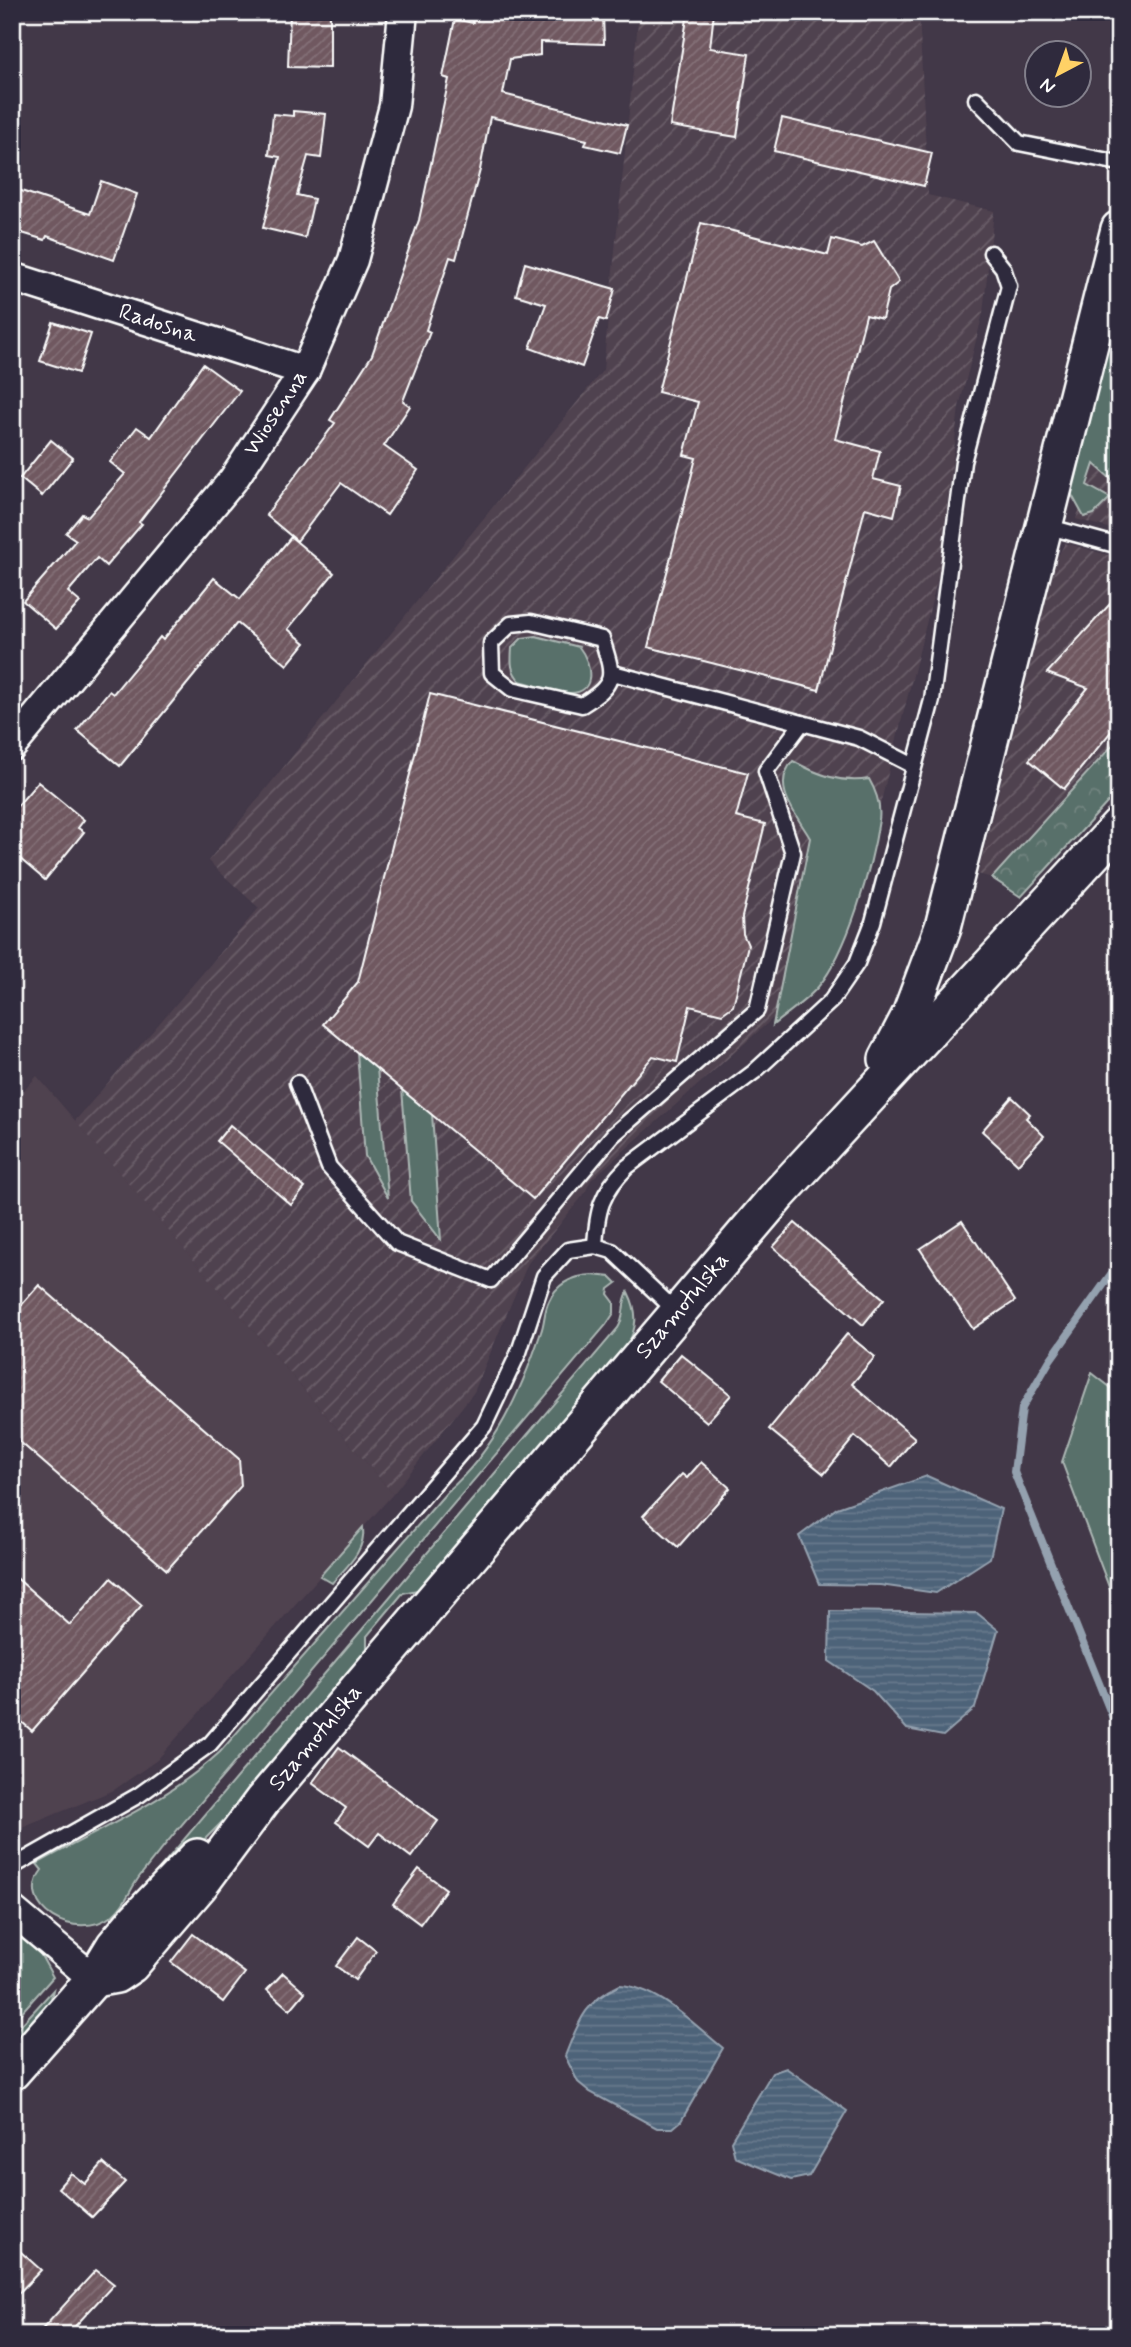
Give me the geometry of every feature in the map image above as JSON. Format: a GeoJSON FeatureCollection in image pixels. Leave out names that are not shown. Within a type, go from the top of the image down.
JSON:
{"type":"FeatureCollection","features":[{"type":"Feature","properties":{"kind":"street","name":"Wiosenna"},"geometry":{"type":"LineString","coordinates":[[16,734],[233,480],[305,372],[357,247],[394,106],[402,12]]}},
{"type":"Feature","properties":{"kind":"street"},"geometry":{"type":"LineString","coordinates":[[850,1118],[904,1030],[937,945],[1046,526],[1119,229]]}},
{"type":"Feature","properties":{"kind":"street","name":"Radosna"},"geometry":{"type":"LineString","coordinates":[[12,277],[305,372]]}},
{"type":"Feature","properties":{"kind":"street","name":"Szamotulska"},"geometry":{"type":"LineString","coordinates":[[12,2072],[94,1979],[116,1975],[131,1965],[199,1886],[263,1801],[678,1313],[850,1118],[1119,826]]}},
{"type":"Feature","properties":{"kind":"street"},"geometry":{"type":"LineString","coordinates":[[12,1910],[94,1979]]}},
{"type":"Feature","properties":{"kind":"lane"},"geometry":{"type":"LineString","coordinates":[[976,99],[1020,143],[1119,163]]}},
{"type":"Feature","properties":{"kind":"lane"},"geometry":{"type":"LineString","coordinates":[[595,1246],[597,1209],[615,1178],[754,1072],[831,1001],[857,963],[873,922],[932,700],[963,462],[1009,286],[1003,268],[991,253]]}},
{"type":"Feature","properties":{"kind":"lane"},"geometry":{"type":"LineString","coordinates":[[1046,526],[1119,546]]}},
{"type":"Feature","properties":{"kind":"lane"},"geometry":{"type":"LineString","coordinates":[[531,622],[602,639],[612,673],[606,691],[582,705],[524,692],[512,689],[492,673],[491,643],[511,624],[531,622]]}},
{"type":"Feature","properties":{"kind":"lane"},"geometry":{"type":"LineString","coordinates":[[612,673],[859,738],[914,766]]}},
{"type":"Feature","properties":{"kind":"lane"},"geometry":{"type":"LineString","coordinates":[[297,1083],[329,1167],[397,1243],[491,1280],[613,1135],[757,1010],[793,853],[766,771],[802,723]]}},
{"type":"Feature","properties":{"kind":"lane"},"geometry":{"type":"LineString","coordinates":[[12,1867],[139,1795],[210,1744],[484,1426],[519,1352],[544,1276],[568,1250],[595,1246],[612,1251],[678,1313]]}},
{"type":"Feature","properties":{"kind":"shaded area"},"geometry":{"type":"Polygon","coordinates":[[[639,12],[919,12],[928,195],[994,211],[983,313],[959,407],[939,573],[853,911],[816,980],[591,1180],[585,1193],[528,1263],[474,1392],[393,1494],[75,1121],[259,908],[208,861],[603,370],[639,12]]]}},
{"type":"Feature","properties":{"kind":"shaded area"},"geometry":{"type":"Polygon","coordinates":[[[1119,391],[1119,531],[1076,519],[1119,391]]]}},
{"type":"Feature","properties":{"kind":"shaded area"},"geometry":{"type":"Polygon","coordinates":[[[1065,543],[1119,558],[1119,749],[1003,881],[978,874],[1057,558],[1065,543]]]}},
{"type":"Feature","properties":{"kind":"shaded area"},"geometry":{"type":"Polygon","coordinates":[[[37,1076],[393,1494],[157,1760],[114,1790],[12,1832],[12,1104],[37,1076]]]}},
{"type":"Feature","properties":{"kind":"green space"},"geometry":{"type":"Polygon","coordinates":[[[1119,278],[1119,486],[1094,464],[1087,485],[1110,498],[1094,514],[1084,517],[1068,488],[1119,278]]]}},
{"type":"Feature","properties":{"kind":"green space"},"geometry":{"type":"Polygon","coordinates":[[[536,636],[579,647],[589,668],[588,683],[584,688],[569,693],[520,681],[512,666],[512,648],[522,638],[536,636]]]}},
{"type":"Feature","properties":{"kind":"green space"},"geometry":{"type":"Polygon","coordinates":[[[1119,738],[1119,790],[1021,897],[992,878],[1119,738]]]}},
{"type":"Feature","properties":{"kind":"green space"},"geometry":{"type":"Polygon","coordinates":[[[793,761],[830,777],[869,779],[874,788],[879,815],[865,884],[839,953],[818,987],[773,1025],[810,838],[792,810],[785,790],[784,780],[793,761]]]}},
{"type":"Feature","properties":{"kind":"green space"},"geometry":{"type":"Polygon","coordinates":[[[357,1052],[377,1068],[388,1198],[365,1156],[357,1052]]]}},
{"type":"Feature","properties":{"kind":"green space"},"geometry":{"type":"Polygon","coordinates":[[[402,1089],[432,1114],[441,1240],[411,1201],[402,1089]]]}},
{"type":"Feature","properties":{"kind":"green space"},"geometry":{"type":"Polygon","coordinates":[[[592,1275],[611,1277],[617,1283],[609,1289],[608,1294],[614,1302],[614,1313],[606,1325],[175,1833],[140,1876],[117,1911],[98,1923],[82,1925],[66,1923],[42,1908],[36,1896],[35,1883],[42,1870],[37,1864],[178,1786],[220,1752],[447,1492],[464,1476],[493,1439],[515,1398],[552,1295],[567,1282],[592,1275]]]}},
{"type":"Feature","properties":{"kind":"green space"},"geometry":{"type":"Polygon","coordinates":[[[628,1292],[634,1307],[635,1321],[626,1349],[422,1589],[403,1593],[367,1636],[367,1656],[229,1815],[133,1911],[147,1883],[618,1328],[628,1292]]]}},
{"type":"Feature","properties":{"kind":"green space"},"geometry":{"type":"Polygon","coordinates":[[[1092,1373],[1119,1394],[1119,1600],[1112,1595],[1062,1462],[1092,1373]]]}},
{"type":"Feature","properties":{"kind":"green space"},"geometry":{"type":"Polygon","coordinates":[[[363,1527],[362,1543],[349,1564],[332,1583],[320,1576],[363,1527]]]}},
{"type":"Feature","properties":{"kind":"green space"},"geometry":{"type":"Polygon","coordinates":[[[12,1928],[38,1950],[53,1977],[12,2023],[12,1928]]]}},
{"type":"Feature","properties":{"kind":"green space"},"geometry":{"type":"Polygon","coordinates":[[[53,1990],[49,2007],[12,2049],[12,2035],[53,1990]]]}},
{"type":"Feature","properties":{"kind":"water"},"geometry":{"type":"Polygon","coordinates":[[[927,1476],[1001,1509],[990,1558],[936,1593],[880,1585],[819,1584],[799,1536],[837,1508],[927,1476]]]}},
{"type":"Feature","properties":{"kind":"water"},"geometry":{"type":"Polygon","coordinates":[[[830,1611],[977,1613],[998,1630],[975,1708],[943,1736],[907,1729],[873,1691],[829,1661],[830,1611]]]}},
{"type":"Feature","properties":{"kind":"water"},"geometry":{"type":"Polygon","coordinates":[[[620,1985],[648,1992],[662,2000],[723,2048],[681,2121],[673,2128],[657,2128],[590,2092],[578,2082],[565,2056],[579,2023],[590,2006],[620,1985]]]}},
{"type":"Feature","properties":{"kind":"water"},"geometry":{"type":"Polygon","coordinates":[[[786,2068],[847,2111],[809,2176],[791,2180],[735,2157],[731,2141],[772,2073],[786,2068]]]}},
{"type":"Feature","properties":{"kind":"building"},"geometry":{"type":"Polygon","coordinates":[[[290,12],[330,12],[330,68],[288,67],[290,12]]]}},
{"type":"Feature","properties":{"kind":"building"},"geometry":{"type":"Polygon","coordinates":[[[471,12],[603,14],[604,44],[540,42],[540,55],[510,59],[503,94],[627,125],[620,153],[585,145],[587,140],[490,117],[480,170],[456,259],[450,257],[426,330],[430,332],[403,401],[410,406],[384,446],[418,470],[387,515],[341,483],[297,541],[266,515],[335,423],[330,420],[372,355],[419,220],[449,79],[443,77],[455,19],[473,23],[471,12]]]}},
{"type":"Feature","properties":{"kind":"building"},"geometry":{"type":"Polygon","coordinates":[[[688,12],[714,12],[710,48],[749,54],[737,137],[670,126],[688,12]]]}},
{"type":"Feature","properties":{"kind":"building"},"geometry":{"type":"Polygon","coordinates":[[[293,111],[326,114],[321,158],[308,156],[297,195],[314,199],[305,238],[263,228],[280,157],[269,155],[273,114],[293,116],[293,111]]]}},
{"type":"Feature","properties":{"kind":"building"},"geometry":{"type":"Polygon","coordinates":[[[782,118],[932,153],[924,186],[774,151],[782,118]]]}},
{"type":"Feature","properties":{"kind":"building"},"geometry":{"type":"Polygon","coordinates":[[[101,181],[137,194],[114,260],[47,236],[45,240],[12,230],[12,188],[90,214],[101,181]]]}},
{"type":"Feature","properties":{"kind":"building"},"geometry":{"type":"Polygon","coordinates":[[[701,223],[828,255],[832,239],[862,247],[874,241],[899,282],[889,290],[882,319],[866,315],[835,439],[880,451],[873,479],[901,486],[894,516],[865,508],[819,690],[648,647],[696,458],[684,455],[698,402],[658,392],[701,223]]]}},
{"type":"Feature","properties":{"kind":"building"},"geometry":{"type":"Polygon","coordinates":[[[525,263],[615,289],[606,321],[599,319],[582,367],[530,348],[546,304],[516,295],[525,263]]]}},
{"type":"Feature","properties":{"kind":"building"},"geometry":{"type":"Polygon","coordinates":[[[53,322],[91,334],[78,373],[40,361],[53,322]]]}},
{"type":"Feature","properties":{"kind":"building"},"geometry":{"type":"Polygon","coordinates":[[[203,364],[240,391],[139,522],[142,524],[106,566],[97,558],[68,592],[80,602],[56,629],[23,601],[76,540],[66,533],[82,514],[88,517],[125,474],[110,462],[137,427],[151,437],[203,364]]]}},
{"type":"Feature","properties":{"kind":"building"},"geometry":{"type":"Polygon","coordinates":[[[51,440],[73,458],[42,496],[20,478],[51,440]]]}},
{"type":"Feature","properties":{"kind":"building"},"geometry":{"type":"Polygon","coordinates":[[[291,537],[334,573],[288,629],[305,643],[287,665],[237,623],[120,766],[77,730],[109,691],[113,694],[160,637],[163,640],[214,578],[240,599],[291,537]]]}},
{"type":"Feature","properties":{"kind":"building"},"geometry":{"type":"Polygon","coordinates":[[[1119,594],[1119,722],[1064,789],[1029,760],[1088,688],[1047,673],[1119,594]]]}},
{"type":"Feature","properties":{"kind":"building"},"geometry":{"type":"Polygon","coordinates":[[[430,694],[748,773],[736,817],[765,824],[742,917],[743,934],[748,945],[733,1006],[722,1014],[690,1006],[677,1062],[653,1056],[533,1199],[323,1024],[358,982],[430,694]]]}},
{"type":"Feature","properties":{"kind":"building"},"geometry":{"type":"Polygon","coordinates":[[[38,782],[84,820],[78,828],[84,832],[45,880],[12,852],[12,812],[38,782]]]}},
{"type":"Feature","properties":{"kind":"building"},"geometry":{"type":"Polygon","coordinates":[[[1012,1097],[1030,1114],[1026,1118],[1044,1136],[1018,1164],[982,1131],[1012,1097]]]}},
{"type":"Feature","properties":{"kind":"building"},"geometry":{"type":"Polygon","coordinates":[[[230,1125],[305,1188],[291,1205],[217,1141],[230,1125]]]}},
{"type":"Feature","properties":{"kind":"building"},"geometry":{"type":"Polygon","coordinates":[[[962,1221],[1015,1301],[973,1329],[920,1249],[962,1221]]]}},
{"type":"Feature","properties":{"kind":"building"},"geometry":{"type":"Polygon","coordinates":[[[795,1223],[884,1299],[863,1325],[773,1247],[795,1223]]]}},
{"type":"Feature","properties":{"kind":"building"},"geometry":{"type":"Polygon","coordinates":[[[39,1285],[239,1459],[241,1486],[167,1570],[12,1435],[12,1316],[39,1285]]]}},
{"type":"Feature","properties":{"kind":"building"},"geometry":{"type":"Polygon","coordinates":[[[847,1334],[875,1357],[852,1384],[915,1438],[891,1467],[855,1436],[824,1474],[769,1429],[847,1334]]]}},
{"type":"Feature","properties":{"kind":"building"},"geometry":{"type":"Polygon","coordinates":[[[681,1354],[731,1395],[707,1422],[658,1381],[681,1354]]]}},
{"type":"Feature","properties":{"kind":"building"},"geometry":{"type":"Polygon","coordinates":[[[701,1462],[730,1488],[678,1547],[643,1516],[682,1474],[687,1478],[701,1462]]]}},
{"type":"Feature","properties":{"kind":"building"},"geometry":{"type":"Polygon","coordinates":[[[12,1574],[70,1625],[111,1578],[142,1605],[32,1731],[12,1713],[12,1574]]]}},
{"type":"Feature","properties":{"kind":"building"},"geometry":{"type":"Polygon","coordinates":[[[339,1747],[438,1821],[411,1857],[379,1833],[369,1846],[336,1822],[346,1808],[312,1783],[339,1747]]]}},
{"type":"Feature","properties":{"kind":"building"},"geometry":{"type":"Polygon","coordinates":[[[419,1869],[446,1889],[420,1924],[393,1904],[419,1869]]]}},
{"type":"Feature","properties":{"kind":"building"},"geometry":{"type":"Polygon","coordinates":[[[193,1934],[245,1973],[223,2002],[171,1962],[193,1934]]]}},
{"type":"Feature","properties":{"kind":"building"},"geometry":{"type":"Polygon","coordinates":[[[358,1937],[376,1951],[355,1980],[336,1966],[358,1937]]]}},
{"type":"Feature","properties":{"kind":"building"},"geometry":{"type":"Polygon","coordinates":[[[283,1973],[305,1992],[290,2010],[267,1990],[283,1973]]]}},
{"type":"Feature","properties":{"kind":"building"},"geometry":{"type":"Polygon","coordinates":[[[103,2163],[125,2182],[92,2217],[58,2188],[71,2173],[85,2184],[103,2163]]]}},
{"type":"Feature","properties":{"kind":"building"},"geometry":{"type":"Polygon","coordinates":[[[12,2244],[41,2270],[12,2300],[12,2244]]]}},
{"type":"Feature","properties":{"kind":"building"},"geometry":{"type":"Polygon","coordinates":[[[96,2270],[114,2284],[67,2335],[37,2335],[96,2270]]]}},
{"type":"Feature","properties":{"kind":"waterway"},"geometry":{"type":"LineString","coordinates":[[1119,1263],[1050,1360],[1022,1408],[1014,1472],[1119,1733]]}}]}
